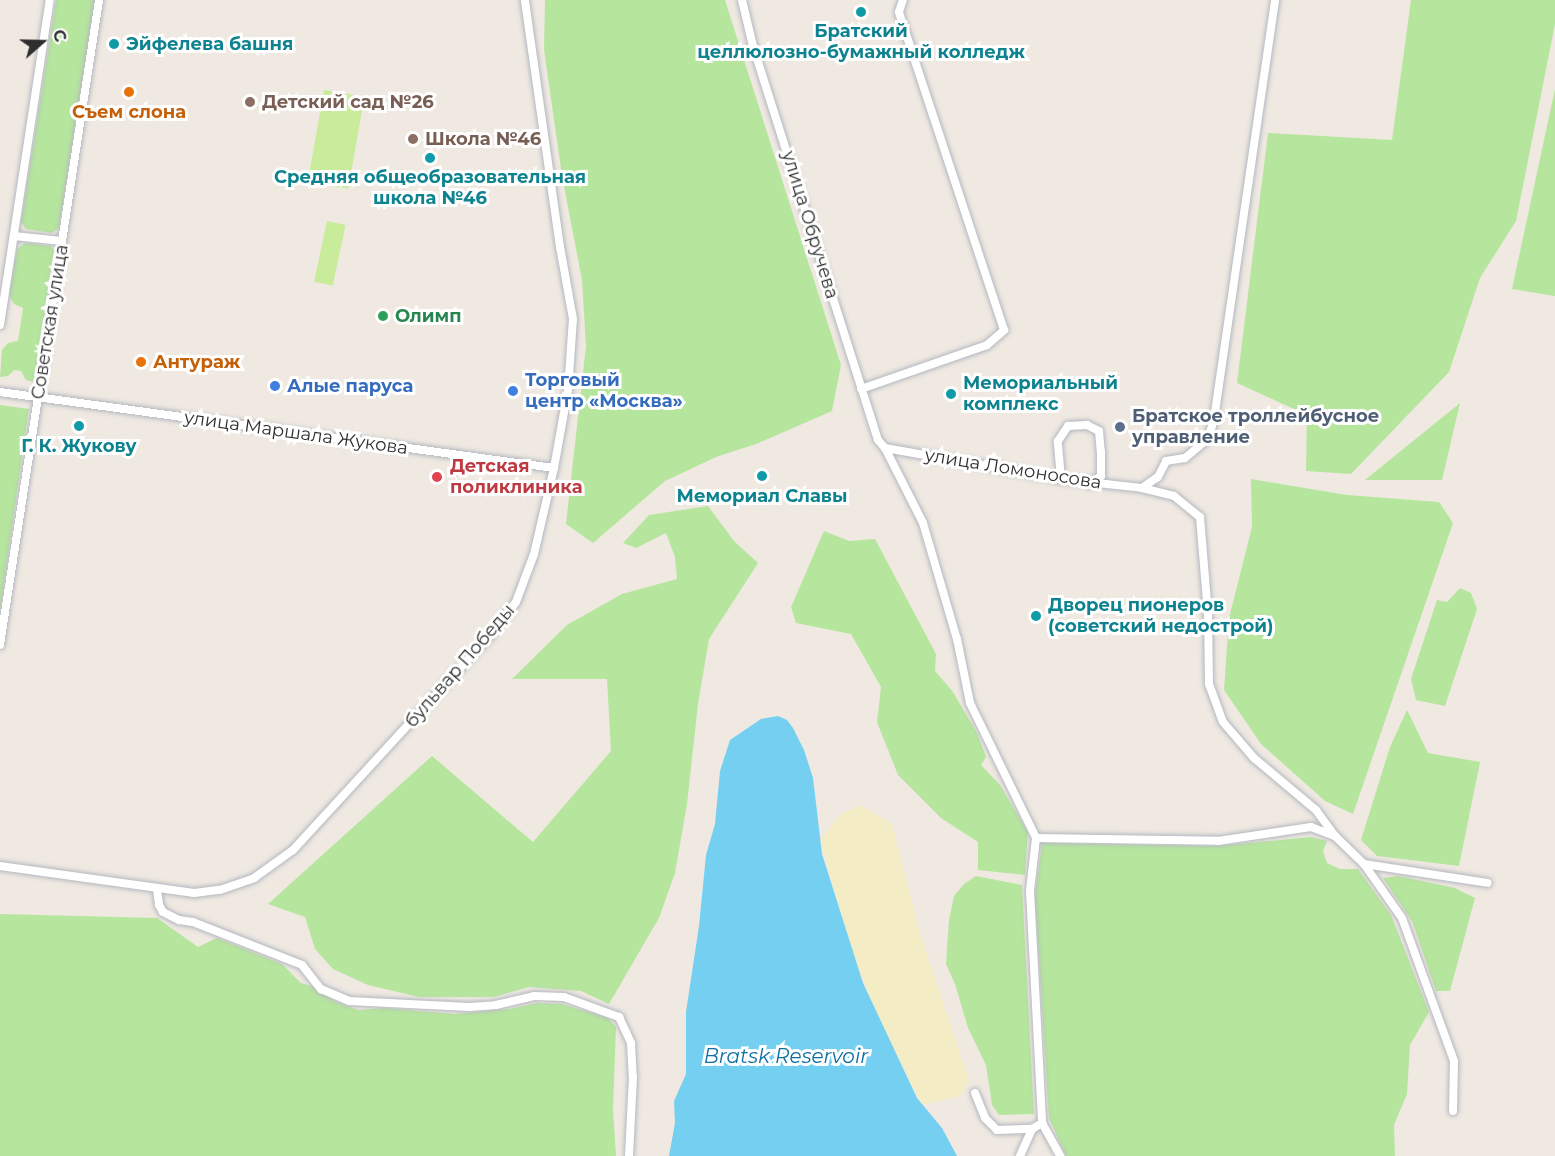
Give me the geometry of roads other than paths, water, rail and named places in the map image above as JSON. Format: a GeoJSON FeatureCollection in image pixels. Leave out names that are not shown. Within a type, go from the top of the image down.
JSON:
{"type":"FeatureCollection","features":[{"type":"Feature","properties":{"kind":"street"},"geometry":{"type":"LineString","coordinates":[[0,325],[50,0]]}},
{"type":"Feature","properties":{"kind":"street","name":"Советская улица"},"geometry":{"type":"LineString","coordinates":[[0,645],[99,0]]}},
{"type":"Feature","properties":{"kind":"street","name":"бульвар Победы"},"geometry":{"type":"LineString","coordinates":[[0,866],[157,890],[194,893],[238,886],[265,872],[300,842],[489,637],[516,602],[534,554],[554,468],[568,390],[573,319],[560,247],[525,0]]}},
{"type":"Feature","properties":{"kind":"street","name":"улица Обручева"},"geometry":{"type":"LineString","coordinates":[[742,0],[753,46],[878,440],[885,447],[923,523],[957,639],[970,703],[1036,838]]}},
{"type":"Feature","properties":{"kind":"street"},"geometry":{"type":"LineString","coordinates":[[861,389],[987,345],[1004,330],[899,12],[903,0]]}},
{"type":"Feature","properties":{"kind":"street"},"geometry":{"type":"LineString","coordinates":[[1142,488],[1158,477],[1166,461],[1185,458],[1208,439],[1214,419],[1275,0]]}},
{"type":"Feature","properties":{"kind":"street"},"geometry":{"type":"LineString","coordinates":[[14,236],[62,242]]}},
{"type":"Feature","properties":{"kind":"street","name":"улица Маршала Жукова"},"geometry":{"type":"LineString","coordinates":[[0,392],[554,468]]}},
{"type":"Feature","properties":{"kind":"street"},"geometry":{"type":"LineString","coordinates":[[1061,479],[1058,441],[1068,426],[1088,425],[1099,431],[1101,452],[1101,476],[1090,484]]}},
{"type":"Feature","properties":{"kind":"street","name":"улица Ломоносова"},"geometry":{"type":"LineString","coordinates":[[885,447],[1090,484],[1142,488],[1174,496],[1200,517],[1208,614],[1209,684],[1223,722],[1254,758],[1316,810],[1335,836],[1364,864],[1402,918],[1454,1061],[1453,1111]]}},
{"type":"Feature","properties":{"kind":"street"},"geometry":{"type":"LineString","coordinates":[[1060,1156],[1042,1123],[1030,891],[1036,838],[1218,841],[1311,827],[1335,836]]}},
{"type":"Feature","properties":{"kind":"street"},"geometry":{"type":"LineString","coordinates":[[1364,864],[1488,883]]}},
{"type":"Feature","properties":{"kind":"street"},"geometry":{"type":"LineString","coordinates":[[157,890],[159,905],[164,912],[178,920],[193,922],[302,965],[321,989],[349,1001],[469,1007],[496,1005],[534,996],[564,997],[619,1017],[631,1043],[633,1077],[629,1156]]}},
{"type":"Feature","properties":{"kind":"street"},"geometry":{"type":"LineString","coordinates":[[975,1094],[985,1118],[997,1130],[1032,1129],[1042,1123]]}},
{"type":"Feature","properties":{"kind":"street"},"geometry":{"type":"LineString","coordinates":[[1020,1156],[1032,1129]]}},
{"type":"Feature","properties":{"kind":"water","name":"Bratsk Reservoir"},"geometry":{"type":"Polygon","coordinates":[[[778,716],[787,720],[793,728],[804,750],[813,778],[822,854],[863,983],[917,1098],[942,1128],[957,1156],[669,1156],[675,1123],[674,1101],[686,1074],[686,1012],[699,926],[706,855],[715,824],[720,771],[730,740],[761,719],[778,716]]]}},
{"type":"Feature","properties":{"kind":"place","name":"Братский целлюлозно-бумажный колледж"},"geometry":{"type":"Point","coordinates":[861,12]}},
{"type":"Feature","properties":{"kind":"place","name":"Эйфелева башня"},"geometry":{"type":"Point","coordinates":[114,44]}},
{"type":"Feature","properties":{"kind":"place","name":"Съем слона"},"geometry":{"type":"Point","coordinates":[129,92]}},
{"type":"Feature","properties":{"kind":"place","name":"Детский сад №26"},"geometry":{"type":"Point","coordinates":[250,102]}},
{"type":"Feature","properties":{"kind":"place","name":"Школа №46"},"geometry":{"type":"Point","coordinates":[413,139]}},
{"type":"Feature","properties":{"kind":"place","name":"Средняя общеобразовательная школа №46"},"geometry":{"type":"Point","coordinates":[430,158]}},
{"type":"Feature","properties":{"kind":"place","name":"Олимп"},"geometry":{"type":"Point","coordinates":[383,316]}},
{"type":"Feature","properties":{"kind":"place","name":"Антураж"},"geometry":{"type":"Point","coordinates":[141,362]}},
{"type":"Feature","properties":{"kind":"place","name":"Алые паруса"},"geometry":{"type":"Point","coordinates":[275,386]}},
{"type":"Feature","properties":{"kind":"place","name":"Торговый центр «Москва»"},"geometry":{"type":"Point","coordinates":[513,391]}},
{"type":"Feature","properties":{"kind":"place","name":"Мемориальный комплекс"},"geometry":{"type":"Point","coordinates":[951,394]}},
{"type":"Feature","properties":{"kind":"place","name":"Г. К. Жукову"},"geometry":{"type":"Point","coordinates":[79,426]}},
{"type":"Feature","properties":{"kind":"place","name":"Братское троллейбусное управление"},"geometry":{"type":"Point","coordinates":[1120,427]}},
{"type":"Feature","properties":{"kind":"place","name":"Мемориал Славы"},"geometry":{"type":"Point","coordinates":[762,476]}},
{"type":"Feature","properties":{"kind":"place","name":"Детская поликлиника"},"geometry":{"type":"Point","coordinates":[437,477]}},
{"type":"Feature","properties":{"kind":"place","name":"Дворец пионеров (советский недострой)"},"geometry":{"type":"Point","coordinates":[1036,616]}}]}
